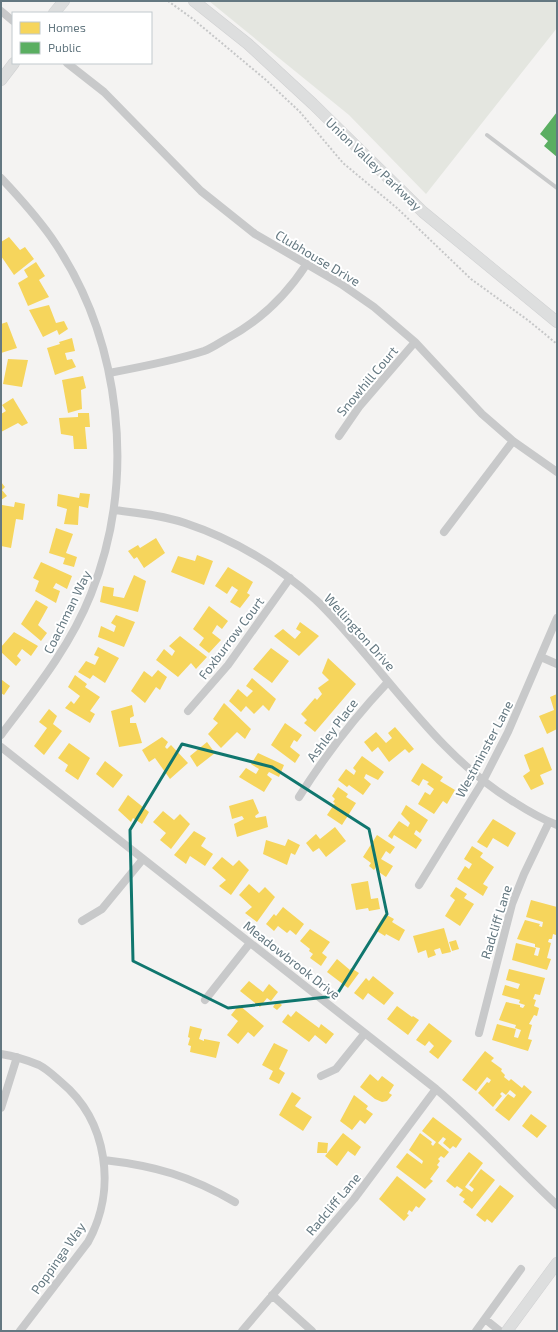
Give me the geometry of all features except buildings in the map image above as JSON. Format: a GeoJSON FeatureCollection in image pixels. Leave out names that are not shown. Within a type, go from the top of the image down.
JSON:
{"type":"FeatureCollection","features":[{"type":"Feature","properties":{"kind":"street"},"geometry":{"type":"LineString","coordinates":[[55,12],[64,1]]}},
{"type":"Feature","properties":{"kind":"street","name":"Union Valley Parkway"},"geometry":{"type":"LineString","coordinates":[[194,1],[253,49],[313,104],[423,212],[557,322]]}},
{"type":"Feature","properties":{"kind":"street"},"geometry":{"type":"LineString","coordinates":[[1,11],[12,20]]}},
{"type":"Feature","properties":{"kind":"street"},"geometry":{"type":"LineString","coordinates":[[1,80],[13,64]]}},
{"type":"Feature","properties":{"kind":"street","name":"Clubhouse Drive"},"geometry":{"type":"LineString","coordinates":[[68,64],[104,92],[201,191],[255,234],[341,284],[374,307],[415,342],[482,414],[513,441],[557,472]]}},
{"type":"Feature","properties":{"kind":"street","name":"Coachman Way"},"geometry":{"type":"LineString","coordinates":[[1,178],[29,208],[43,226],[76,281],[94,321],[109,373],[115,407],[118,444],[114,510],[103,561],[91,595],[56,662],[1,735]]}},
{"type":"Feature","properties":{"kind":"street"},"geometry":{"type":"LineString","coordinates":[[109,373],[168,362],[206,350],[225,340],[249,326],[276,304],[306,265]]}},
{"type":"Feature","properties":{"kind":"street","name":"Snowhill Court"},"geometry":{"type":"LineString","coordinates":[[339,436],[358,407],[415,342]]}},
{"type":"Feature","properties":{"kind":"street"},"geometry":{"type":"LineString","coordinates":[[444,532],[513,441]]}},
{"type":"Feature","properties":{"kind":"street","name":"Wellington Drive"},"geometry":{"type":"LineString","coordinates":[[114,510],[147,514],[184,522],[218,536],[255,554],[290,578],[317,601],[338,622],[442,745],[500,794],[553,823]]}},
{"type":"Feature","properties":{"kind":"street","name":"Foxburrow Court"},"geometry":{"type":"LineString","coordinates":[[188,711],[228,665],[290,578]]}},
{"type":"Feature","properties":{"kind":"street","name":"Westminster Lane"},"geometry":{"type":"LineString","coordinates":[[419,885],[483,781],[508,732],[557,618]]}},
{"type":"Feature","properties":{"kind":"street"},"geometry":{"type":"LineString","coordinates":[[541,657],[557,664]]}},
{"type":"Feature","properties":{"kind":"street","name":"Ashley Place"},"geometry":{"type":"LineString","coordinates":[[299,797],[323,760],[349,725],[388,682]]}},
{"type":"Feature","properties":{"kind":"street","name":"Meadowbrook Drive"},"geometry":{"type":"LineString","coordinates":[[1,747],[468,1115],[520,1170],[557,1205]]}},
{"type":"Feature","properties":{"kind":"street","name":"Radcliff Lane"},"geometry":{"type":"LineString","coordinates":[[479,1033],[512,904],[524,874],[553,823]]}},
{"type":"Feature","properties":{"kind":"street"},"geometry":{"type":"LineString","coordinates":[[82,921],[102,909],[143,859]]}},
{"type":"Feature","properties":{"kind":"street"},"geometry":{"type":"LineString","coordinates":[[205,1000],[250,943]]}},
{"type":"Feature","properties":{"kind":"street"},"geometry":{"type":"LineString","coordinates":[[321,1076],[336,1069],[365,1033]]}},
{"type":"Feature","properties":{"kind":"street","name":"Poppinga Way"},"geometry":{"type":"LineString","coordinates":[[1,1054],[17,1057],[40,1066],[67,1088],[89,1115],[104,1160],[105,1186],[102,1209],[95,1229],[88,1242],[20,1331]]}},
{"type":"Feature","properties":{"kind":"street"},"geometry":{"type":"LineString","coordinates":[[1,1108],[17,1057]]}},
{"type":"Feature","properties":{"kind":"street","name":"Radcliff Lane"},"geometry":{"type":"LineString","coordinates":[[242,1331],[354,1199],[436,1089]]}},
{"type":"Feature","properties":{"kind":"street"},"geometry":{"type":"LineString","coordinates":[[104,1160],[141,1164],[168,1171],[220,1193],[236,1202]]}},
{"type":"Feature","properties":{"kind":"street"},"geometry":{"type":"LineString","coordinates":[[507,1331],[557,1263]]}},
{"type":"Feature","properties":{"kind":"street"},"geometry":{"type":"LineString","coordinates":[[476,1331],[521,1269]]}},
{"type":"Feature","properties":{"kind":"street"},"geometry":{"type":"LineString","coordinates":[[272,1295],[312,1331]]}},
{"type":"Feature","properties":{"kind":"street"},"geometry":{"type":"LineString","coordinates":[[485,1320],[500,1331]]}},
{"type":"Feature","properties":{"kind":"lane"},"geometry":{"type":"LineString","coordinates":[[486,135],[557,188]]}},
{"type":"Feature","properties":{"kind":"path"},"geometry":{"type":"LineString","coordinates":[[168,1],[193,19],[266,80],[300,112],[343,163],[397,208],[471,279],[529,321],[557,344]]}},
{"type":"Feature","properties":{"kind":"highlighted area"},"geometry":{"type":"Polygon","coordinates":[[[182,744],[272,767],[369,829],[387,914],[336,996],[228,1008],[133,961],[130,830],[182,744]]]}},
{"type":"Feature","properties":{"kind":"shaded area"},"geometry":{"type":"Polygon","coordinates":[[[209,1],[557,1],[557,28],[426,194],[349,115],[209,1]]]}}]}
